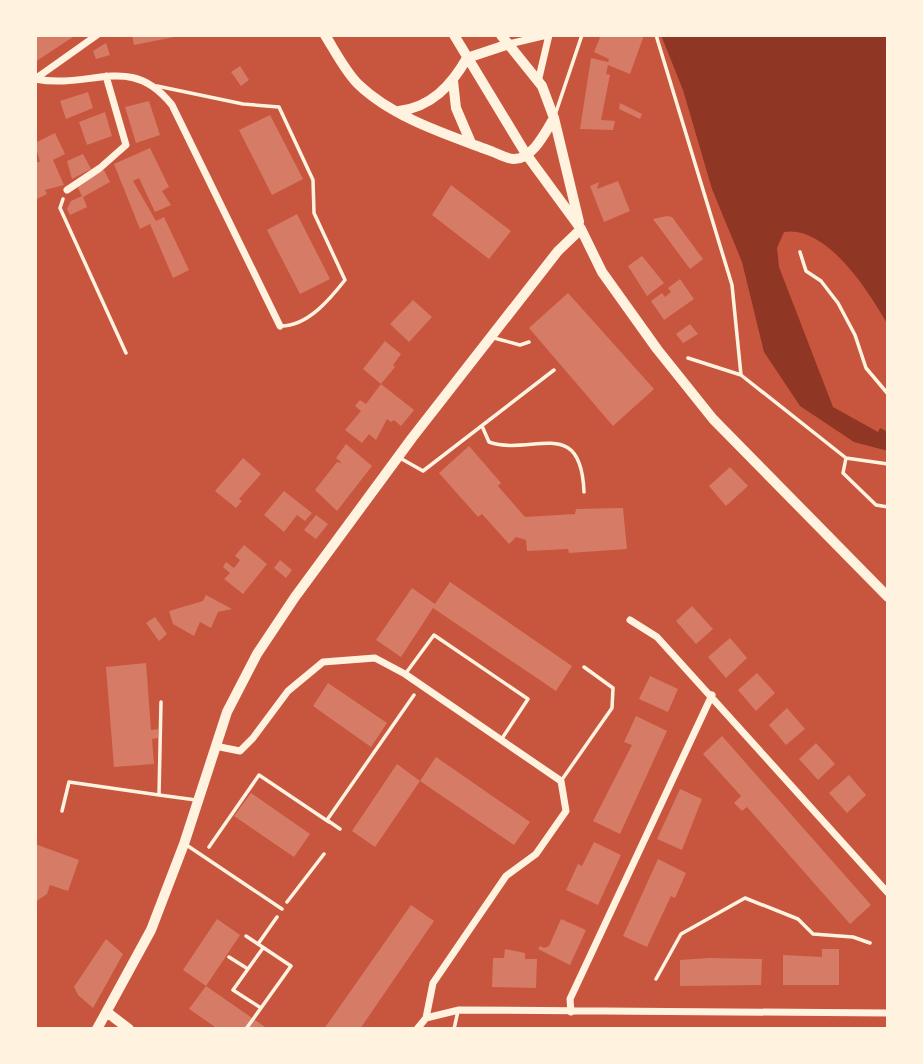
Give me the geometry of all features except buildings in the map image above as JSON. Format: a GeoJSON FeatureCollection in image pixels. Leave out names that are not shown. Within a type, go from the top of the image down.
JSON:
{"type":"FeatureCollection","features":[{"type":"Feature","properties":{"kind":"street"},"geometry":{"type":"LineString","coordinates":[[35,79],[97,35]]}},
{"type":"Feature","properties":{"kind":"street"},"geometry":{"type":"LineString","coordinates":[[324,35],[357,82],[398,111],[514,159],[526,154],[541,139],[554,118]]}},
{"type":"Feature","properties":{"kind":"street"},"geometry":{"type":"LineString","coordinates":[[454,35],[526,154],[581,229],[602,272],[657,349],[713,419],[888,597]]}},
{"type":"Feature","properties":{"kind":"street"},"geometry":{"type":"LineString","coordinates":[[501,35],[538,82],[554,118],[581,229]]}},
{"type":"Feature","properties":{"kind":"street"},"geometry":{"type":"LineString","coordinates":[[398,111],[416,109],[453,81],[467,58],[548,35],[538,82]]}},
{"type":"Feature","properties":{"kind":"street"},"geometry":{"type":"LineString","coordinates":[[35,79],[57,83],[106,76],[137,77],[157,86],[172,106],[280,326]]}},
{"type":"Feature","properties":{"kind":"street"},"geometry":{"type":"LineString","coordinates":[[67,190],[100,168],[126,145],[106,76]]}},
{"type":"Feature","properties":{"kind":"street"},"geometry":{"type":"LineString","coordinates":[[453,81],[456,108],[471,143]]}},
{"type":"Feature","properties":{"kind":"street"},"geometry":{"type":"LineString","coordinates":[[97,1029],[151,930],[184,844],[228,712],[257,654],[295,597],[489,337],[558,251],[581,229]]}},
{"type":"Feature","properties":{"kind":"street"},"geometry":{"type":"LineString","coordinates":[[630,620],[657,637],[712,695],[888,893]]}},
{"type":"Feature","properties":{"kind":"street"},"geometry":{"type":"LineString","coordinates":[[215,746],[240,751],[288,691],[323,662],[375,658],[405,674],[499,741],[561,780],[566,811],[536,854],[506,876],[433,983],[426,1018],[416,1029]]}},
{"type":"Feature","properties":{"kind":"street"},"geometry":{"type":"LineString","coordinates":[[571,1012],[570,999],[712,695]]}},
{"type":"Feature","properties":{"kind":"street"},"geometry":{"type":"LineString","coordinates":[[426,1018],[458,1010],[888,1013]]}},
{"type":"Feature","properties":{"kind":"street"},"geometry":{"type":"LineString","coordinates":[[108,1013],[129,1029]]}},
{"type":"Feature","properties":{"kind":"lane"},"geometry":{"type":"LineString","coordinates":[[554,118],[582,35]]}},
{"type":"Feature","properties":{"kind":"lane"},"geometry":{"type":"LineString","coordinates":[[157,86],[243,104],[279,107],[313,180],[314,214],[345,280],[326,304],[291,326],[280,326]]}},
{"type":"Feature","properties":{"kind":"lane"},"geometry":{"type":"LineString","coordinates":[[489,337],[520,345],[529,342]]}},
{"type":"Feature","properties":{"kind":"lane"},"geometry":{"type":"LineString","coordinates":[[398,457],[423,471],[554,370]]}},
{"type":"Feature","properties":{"kind":"lane"},"geometry":{"type":"LineString","coordinates":[[482,426],[489,442],[503,446],[552,441],[566,446],[579,460],[584,492]]}},
{"type":"Feature","properties":{"kind":"lane"},"geometry":{"type":"LineString","coordinates":[[405,674],[434,635],[528,699],[499,741]]}},
{"type":"Feature","properties":{"kind":"lane"},"geometry":{"type":"LineString","coordinates":[[561,780],[612,708],[613,688],[584,667]]}},
{"type":"Feature","properties":{"kind":"lane"},"geometry":{"type":"LineString","coordinates":[[159,795],[160,702]]}},
{"type":"Feature","properties":{"kind":"lane"},"geometry":{"type":"LineString","coordinates":[[62,811],[69,782],[197,800]]}},
{"type":"Feature","properties":{"kind":"lane"},"geometry":{"type":"LineString","coordinates":[[184,844],[204,854],[282,909]]}},
{"type":"Feature","properties":{"kind":"lane"},"geometry":{"type":"LineString","coordinates":[[454,1029],[458,1010]]}},
{"type":"Feature","properties":{"kind":"path"},"geometry":{"type":"LineString","coordinates":[[656,35],[733,285],[741,375]]}},
{"type":"Feature","properties":{"kind":"path"},"geometry":{"type":"LineString","coordinates":[[67,190],[60,208],[126,353]]}},
{"type":"Feature","properties":{"kind":"path"},"geometry":{"type":"LineString","coordinates":[[800,252],[806,271],[821,281],[838,303],[855,335],[866,368],[888,394]]}},
{"type":"Feature","properties":{"kind":"path"},"geometry":{"type":"LineString","coordinates":[[688,358],[741,375],[846,458],[888,464]]}},
{"type":"Feature","properties":{"kind":"path"},"geometry":{"type":"LineString","coordinates":[[846,458],[843,473],[876,505],[888,507]]}},
{"type":"Feature","properties":{"kind":"path"},"geometry":{"type":"LineString","coordinates":[[329,821],[421,685]]}},
{"type":"Feature","properties":{"kind":"path"},"geometry":{"type":"LineString","coordinates":[[204,854],[259,775],[340,829]]}},
{"type":"Feature","properties":{"kind":"path"},"geometry":{"type":"LineString","coordinates":[[258,944],[324,854]]}},
{"type":"Feature","properties":{"kind":"path"},"geometry":{"type":"LineString","coordinates":[[656,979],[681,934],[745,898],[797,919],[813,934],[853,937],[870,943]]}},
{"type":"Feature","properties":{"kind":"path"},"geometry":{"type":"LineString","coordinates":[[246,936],[291,966],[246,1029]]}},
{"type":"Feature","properties":{"kind":"path"},"geometry":{"type":"LineString","coordinates":[[261,1008],[233,990],[263,948]]}},
{"type":"Feature","properties":{"kind":"path"},"geometry":{"type":"LineString","coordinates":[[229,957],[248,969]]}},
{"type":"Feature","properties":{"kind":"shaded area"},"geometry":{"type":"Polygon","coordinates":[[[661,35],[888,35],[888,325],[858,279],[831,250],[816,239],[800,233],[784,232],[777,248],[779,267],[833,407],[878,432],[880,428],[888,432],[888,451],[854,442],[800,406],[764,352],[742,262],[712,189],[683,90],[661,35]]]}}]}
